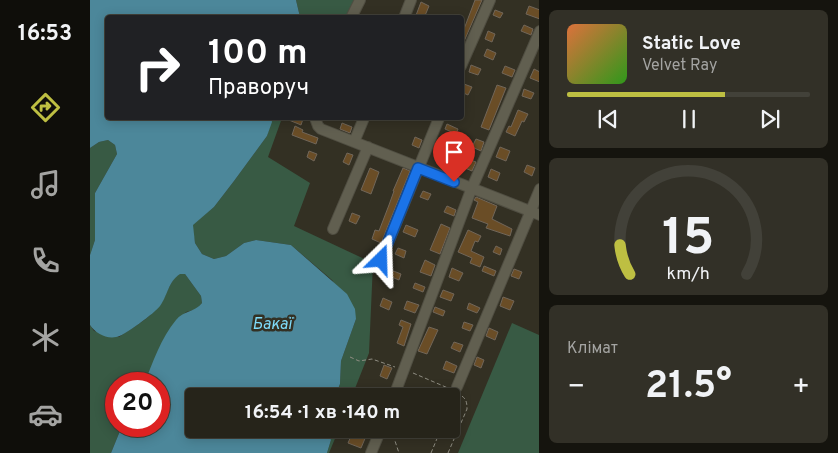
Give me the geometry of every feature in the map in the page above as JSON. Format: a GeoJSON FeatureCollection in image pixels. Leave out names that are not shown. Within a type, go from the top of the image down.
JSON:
{"type":"FeatureCollection","features":[{"type":"Feature","properties":{"kind":"lane"},"geometry":{"type":"LineString","coordinates":[[352,15],[360,0]]}},
{"type":"Feature","properties":{"kind":"lane"},"geometry":{"type":"LineString","coordinates":[[405,15],[411,0]]}},
{"type":"Feature","properties":{"kind":"lane"},"geometry":{"type":"LineString","coordinates":[[464,59],[490,0]]}},
{"type":"Feature","properties":{"kind":"lane"},"geometry":{"type":"LineString","coordinates":[[397,388],[472,190],[539,32]]}},
{"type":"Feature","properties":{"kind":"lane"},"geometry":{"type":"LineString","coordinates":[[316,120],[321,129],[534,213]]}},
{"type":"Feature","properties":{"kind":"lane"},"geometry":{"type":"LineString","coordinates":[[354,142],[363,120]]}},
{"type":"Feature","properties":{"kind":"lane"},"geometry":{"type":"LineString","coordinates":[[381,260],[438,120]]}},
{"type":"Feature","properties":{"kind":"lane"},"geometry":{"type":"LineString","coordinates":[[333,229],[368,147]]}},
{"type":"Feature","properties":{"kind":"lane"},"geometry":{"type":"LineString","coordinates":[[453,388],[534,213],[539,189]]}},
{"type":"Feature","properties":{"kind":"lane"},"geometry":{"type":"LineString","coordinates":[[371,453],[377,438]]}},
{"type":"Feature","properties":{"kind":"path"},"geometry":{"type":"LineString","coordinates":[[350,357],[359,361],[372,359],[453,388]]}},
{"type":"Feature","properties":{"kind":"path"},"geometry":{"type":"LineString","coordinates":[[460,395],[467,402],[460,427]]}},
{"type":"Feature","properties":{"kind":"path"},"geometry":{"type":"LineString","coordinates":[[394,438],[399,453]]}},
{"type":"Feature","properties":{"kind":"path"},"geometry":{"type":"LineString","coordinates":[[431,453],[437,438]]}},
{"type":"Feature","properties":{"kind":"path"},"geometry":{"type":"LineString","coordinates":[[448,453],[455,438]]}},
{"type":"Feature","properties":{"kind":"green space"},"geometry":{"type":"Polygon","coordinates":[[[296,0],[360,0],[352,15],[300,15],[296,0]]]}},
{"type":"Feature","properties":{"kind":"green space"},"geometry":{"type":"Polygon","coordinates":[[[271,120],[281,120],[268,157],[310,183],[294,226],[373,263],[369,353],[355,388],[338,388],[341,361],[356,319],[332,280],[291,245],[256,240],[244,243],[226,256],[214,259],[202,254],[195,243],[192,225],[214,207],[267,136],[271,120]]]}},
{"type":"Feature","properties":{"kind":"green space"},"geometry":{"type":"Polygon","coordinates":[[[108,140],[115,145],[117,154],[95,193],[95,240],[90,255],[90,148],[99,142],[108,140]]]}},
{"type":"Feature","properties":{"kind":"green space"},"geometry":{"type":"Polygon","coordinates":[[[180,273],[185,274],[201,296],[202,303],[197,309],[186,312],[164,339],[149,372],[105,372],[105,437],[118,437],[111,453],[90,453],[90,325],[94,331],[119,337],[155,311],[180,273]]]}},
{"type":"Feature","properties":{"kind":"green space"},"geometry":{"type":"Polygon","coordinates":[[[512,323],[539,335],[539,453],[458,453],[512,323]]]}},
{"type":"Feature","properties":{"kind":"green space"},"geometry":{"type":"Polygon","coordinates":[[[330,438],[335,438],[329,453],[327,453],[330,438]]]}},
{"type":"Feature","properties":{"kind":"water","name":"Бакаї"},"geometry":{"type":"Polygon","coordinates":[[[90,0],[296,0],[300,15],[105,15],[105,120],[272,120],[267,136],[234,181],[214,207],[193,225],[195,243],[202,254],[214,259],[226,256],[244,243],[256,240],[291,245],[347,294],[355,309],[356,319],[341,361],[340,384],[338,388],[185,388],[185,438],[330,438],[327,453],[111,453],[118,437],[170,437],[170,372],[149,372],[158,350],[171,327],[179,317],[202,303],[201,296],[185,274],[180,274],[173,281],[160,306],[139,324],[120,336],[105,336],[98,333],[90,325],[90,255],[95,240],[95,193],[117,154],[115,145],[108,140],[99,142],[90,148],[90,0]]]}},
{"type":"Feature","properties":{"kind":"building"},"geometry":{"type":"Polygon","coordinates":[[[475,0],[482,0],[464,41],[464,29],[475,0]]]}},
{"type":"Feature","properties":{"kind":"building"},"geometry":{"type":"Polygon","coordinates":[[[421,2],[429,6],[425,15],[416,15],[421,2]]]}},
{"type":"Feature","properties":{"kind":"building"},"geometry":{"type":"Polygon","coordinates":[[[529,6],[539,10],[539,19],[526,14],[529,6]]]}},
{"type":"Feature","properties":{"kind":"building"},"geometry":{"type":"Polygon","coordinates":[[[495,10],[503,13],[500,18],[493,15],[495,10]]]}},
{"type":"Feature","properties":{"kind":"building"},"geometry":{"type":"Polygon","coordinates":[[[524,25],[533,29],[531,35],[521,31],[524,25]]]}},
{"type":"Feature","properties":{"kind":"building"},"geometry":{"type":"Polygon","coordinates":[[[488,31],[495,34],[492,42],[485,39],[488,31]]]}},
{"type":"Feature","properties":{"kind":"building"},"geometry":{"type":"Polygon","coordinates":[[[487,49],[496,53],[493,60],[484,56],[487,49]]]}},
{"type":"Feature","properties":{"kind":"building"},"geometry":{"type":"Polygon","coordinates":[[[471,65],[481,69],[478,75],[469,72],[471,65]]]}},
{"type":"Feature","properties":{"kind":"building"},"geometry":{"type":"Polygon","coordinates":[[[505,66],[515,70],[512,77],[502,73],[505,66]]]}},
{"type":"Feature","properties":{"kind":"building"},"geometry":{"type":"Polygon","coordinates":[[[534,69],[539,72],[539,82],[530,78],[534,69]]]}},
{"type":"Feature","properties":{"kind":"building"},"geometry":{"type":"Polygon","coordinates":[[[464,84],[472,87],[468,95],[464,93],[464,84]]]}},
{"type":"Feature","properties":{"kind":"building"},"geometry":{"type":"Polygon","coordinates":[[[497,85],[506,88],[489,130],[481,127],[497,85]]]}},
{"type":"Feature","properties":{"kind":"building"},"geometry":{"type":"Polygon","coordinates":[[[524,89],[534,93],[531,99],[522,96],[524,89]]]}},
{"type":"Feature","properties":{"kind":"building"},"geometry":{"type":"Polygon","coordinates":[[[518,110],[528,114],[524,122],[522,121],[515,136],[506,132],[509,126],[511,127],[518,110]]]}},
{"type":"Feature","properties":{"kind":"building"},"geometry":{"type":"Polygon","coordinates":[[[289,120],[303,120],[301,125],[289,120]]]}},
{"type":"Feature","properties":{"kind":"building"},"geometry":{"type":"Polygon","coordinates":[[[342,123],[352,127],[350,133],[340,129],[342,123]]]}},
{"type":"Feature","properties":{"kind":"building"},"geometry":{"type":"Polygon","coordinates":[[[447,124],[458,129],[456,134],[445,129],[447,124]]]}},
{"type":"Feature","properties":{"kind":"building"},"geometry":{"type":"Polygon","coordinates":[[[295,126],[303,130],[302,132],[318,138],[316,144],[292,135],[295,126]]]}},
{"type":"Feature","properties":{"kind":"building"},"geometry":{"type":"Polygon","coordinates":[[[415,137],[422,140],[419,148],[412,145],[415,137]]]}},
{"type":"Feature","properties":{"kind":"building"},"geometry":{"type":"Polygon","coordinates":[[[476,139],[484,142],[481,151],[472,147],[476,139]]]}},
{"type":"Feature","properties":{"kind":"building"},"geometry":{"type":"Polygon","coordinates":[[[439,141],[452,146],[448,154],[436,149],[439,141]]]}},
{"type":"Feature","properties":{"kind":"building"},"geometry":{"type":"Polygon","coordinates":[[[500,147],[510,151],[506,161],[496,157],[500,147]]]}},
{"type":"Feature","properties":{"kind":"building"},"geometry":{"type":"Polygon","coordinates":[[[309,151],[317,154],[314,161],[307,157],[309,151]]]}},
{"type":"Feature","properties":{"kind":"building"},"geometry":{"type":"Polygon","coordinates":[[[347,153],[353,155],[349,165],[343,162],[347,153]]]}},
{"type":"Feature","properties":{"kind":"building"},"geometry":{"type":"Polygon","coordinates":[[[468,159],[476,162],[472,171],[465,168],[468,159]]]}},
{"type":"Feature","properties":{"kind":"building"},"geometry":{"type":"Polygon","coordinates":[[[527,165],[535,168],[532,176],[524,172],[527,165]]]}},
{"type":"Feature","properties":{"kind":"building"},"geometry":{"type":"Polygon","coordinates":[[[370,168],[379,172],[371,194],[361,190],[370,168]]]}},
{"type":"Feature","properties":{"kind":"building"},"geometry":{"type":"Polygon","coordinates":[[[403,168],[410,171],[381,243],[372,239],[375,230],[379,231],[403,168]]]}},
{"type":"Feature","properties":{"kind":"building"},"geometry":{"type":"Polygon","coordinates":[[[491,169],[500,173],[497,181],[488,177],[491,169]]]}},
{"type":"Feature","properties":{"kind":"building"},"geometry":{"type":"Polygon","coordinates":[[[423,191],[431,194],[428,200],[420,197],[423,191]]]}},
{"type":"Feature","properties":{"kind":"building"},"geometry":{"type":"Polygon","coordinates":[[[476,197],[497,206],[492,219],[512,229],[510,236],[486,228],[488,224],[472,218],[478,202],[474,200],[476,197]]]}},
{"type":"Feature","properties":{"kind":"building"},"geometry":{"type":"Polygon","coordinates":[[[447,206],[456,210],[454,216],[444,212],[447,206]]]}},
{"type":"Feature","properties":{"kind":"building"},"geometry":{"type":"Polygon","coordinates":[[[352,213],[360,216],[356,224],[349,221],[352,213]]]}},
{"type":"Feature","properties":{"kind":"building"},"geometry":{"type":"Polygon","coordinates":[[[441,224],[450,228],[440,254],[430,250],[441,224]]]}},
{"type":"Feature","properties":{"kind":"building"},"geometry":{"type":"Polygon","coordinates":[[[406,225],[418,230],[415,237],[403,232],[406,225]]]}},
{"type":"Feature","properties":{"kind":"building"},"geometry":{"type":"Polygon","coordinates":[[[468,230],[481,236],[478,242],[475,241],[471,251],[484,257],[480,267],[470,263],[472,258],[458,252],[468,230]]]}},
{"type":"Feature","properties":{"kind":"building"},"geometry":{"type":"Polygon","coordinates":[[[496,246],[502,249],[500,255],[493,252],[496,246]]]}},
{"type":"Feature","properties":{"kind":"building"},"geometry":{"type":"Polygon","coordinates":[[[398,248],[406,251],[404,258],[395,254],[398,248]]]}},
{"type":"Feature","properties":{"kind":"building"},"geometry":{"type":"Polygon","coordinates":[[[425,260],[435,265],[431,276],[420,272],[425,260]]]}},
{"type":"Feature","properties":{"kind":"building"},"geometry":{"type":"Polygon","coordinates":[[[484,266],[496,271],[494,276],[482,271],[484,266]]]}},
{"type":"Feature","properties":{"kind":"building"},"geometry":{"type":"Polygon","coordinates":[[[452,268],[463,273],[459,281],[449,277],[452,268]]]}},
{"type":"Feature","properties":{"kind":"building"},"geometry":{"type":"Polygon","coordinates":[[[514,269],[522,272],[519,279],[511,276],[514,269]]]}},
{"type":"Feature","properties":{"kind":"building"},"geometry":{"type":"Polygon","coordinates":[[[391,270],[401,274],[399,280],[389,276],[391,270]]]}},
{"type":"Feature","properties":{"kind":"building"},"geometry":{"type":"Polygon","coordinates":[[[415,283],[425,287],[423,292],[413,288],[415,283]]]}},
{"type":"Feature","properties":{"kind":"building"},"geometry":{"type":"Polygon","coordinates":[[[443,290],[454,294],[451,301],[440,297],[443,290]]]}},
{"type":"Feature","properties":{"kind":"building"},"geometry":{"type":"Polygon","coordinates":[[[503,297],[514,301],[510,310],[500,306],[503,297]]]}},
{"type":"Feature","properties":{"kind":"building"},"geometry":{"type":"Polygon","coordinates":[[[383,298],[392,302],[389,310],[380,306],[383,298]]]}},
{"type":"Feature","properties":{"kind":"building"},"geometry":{"type":"Polygon","coordinates":[[[407,301],[419,305],[415,313],[404,309],[407,301]]]}},
{"type":"Feature","properties":{"kind":"building"},"geometry":{"type":"Polygon","coordinates":[[[469,303],[480,308],[477,313],[467,309],[469,303]]]}},
{"type":"Feature","properties":{"kind":"building"},"geometry":{"type":"Polygon","coordinates":[[[435,307],[445,311],[443,316],[433,312],[435,307]]]}},
{"type":"Feature","properties":{"kind":"building"},"geometry":{"type":"Polygon","coordinates":[[[401,320],[411,324],[404,346],[397,343],[403,327],[399,325],[401,320]]]}},
{"type":"Feature","properties":{"kind":"building"},"geometry":{"type":"Polygon","coordinates":[[[464,322],[473,325],[470,331],[462,328],[464,322]]]}},
{"type":"Feature","properties":{"kind":"building"},"geometry":{"type":"Polygon","coordinates":[[[429,327],[438,330],[427,354],[418,351],[429,327]]]}},
{"type":"Feature","properties":{"kind":"building"},"geometry":{"type":"Polygon","coordinates":[[[489,328],[498,332],[495,340],[486,336],[489,328]]]}},
{"type":"Feature","properties":{"kind":"building"},"geometry":{"type":"Polygon","coordinates":[[[454,342],[463,345],[460,352],[451,348],[454,342]]]}},
{"type":"Feature","properties":{"kind":"building"},"geometry":{"type":"Polygon","coordinates":[[[477,357],[484,360],[481,368],[474,365],[477,357]]]}},
{"type":"Feature","properties":{"kind":"building"},"geometry":{"type":"Polygon","coordinates":[[[446,361],[457,366],[454,373],[443,369],[446,361]]]}},
{"type":"Feature","properties":{"kind":"building"},"geometry":{"type":"Polygon","coordinates":[[[384,365],[392,368],[387,379],[380,376],[384,365]]]}},
{"type":"Feature","properties":{"kind":"building"},"geometry":{"type":"Polygon","coordinates":[[[350,438],[365,438],[361,448],[348,443],[350,438]]]}},
{"type":"Feature","properties":{"kind":"route"},"geometry":{"type":"LineString","coordinates":[[381,260],[418,168],[454,182]]}}]}
